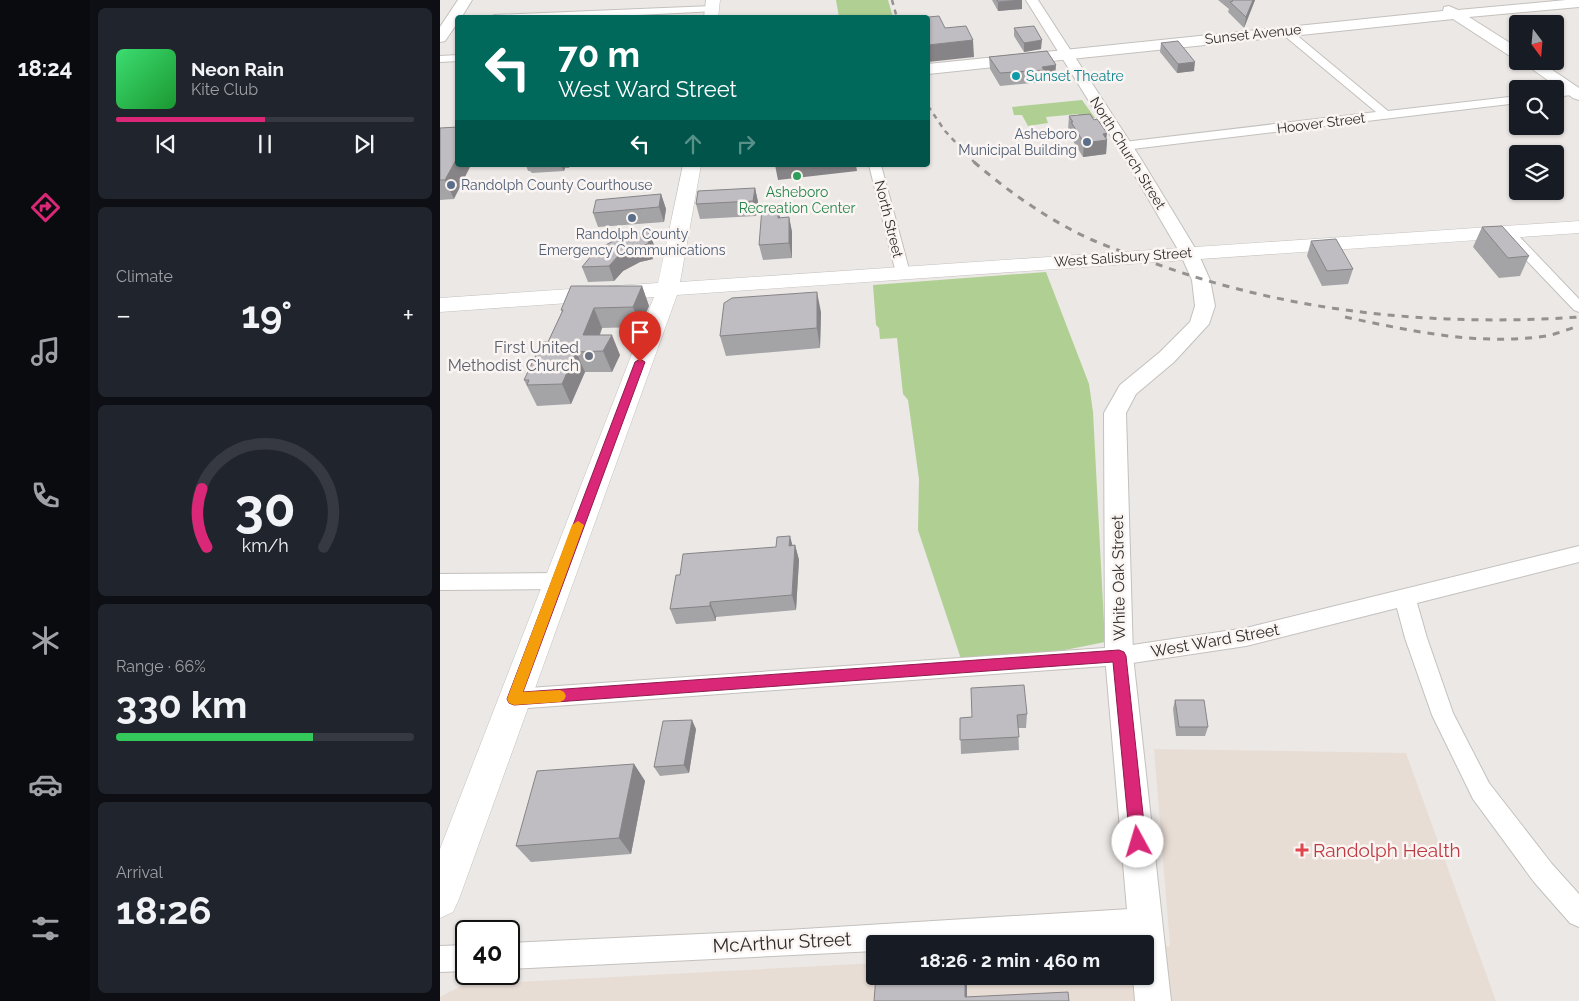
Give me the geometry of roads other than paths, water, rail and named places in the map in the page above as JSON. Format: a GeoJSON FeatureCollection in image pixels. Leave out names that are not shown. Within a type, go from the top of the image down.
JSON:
{"type":"FeatureCollection","features":[{"type":"Feature","properties":{"kind":"main road"},"geometry":{"type":"LineString","coordinates":[[457,15],[466,0]]}},
{"type":"Feature","properties":{"kind":"main road"},"geometry":{"type":"LineString","coordinates":[[1434,0],[1509,49]]}},
{"type":"Feature","properties":{"kind":"main road","name":"Sunset Avenue"},"geometry":{"type":"LineString","coordinates":[[930,69],[1284,30],[1579,4]]}},
{"type":"Feature","properties":{"kind":"main road"},"geometry":{"type":"LineString","coordinates":[[440,38],[455,19]]}},
{"type":"Feature","properties":{"kind":"main road"},"geometry":{"type":"LineString","coordinates":[[1542,70],[1577,93]]}},
{"type":"Feature","properties":{"kind":"main road"},"geometry":{"type":"LineString","coordinates":[[440,899],[557,580],[668,290],[692,167]]}},
{"type":"Feature","properties":{"kind":"main road","name":"West Salisbury Street"},"geometry":{"type":"LineString","coordinates":[[440,305],[1579,227]]}},
{"type":"Feature","properties":{"kind":"street","name":"North Church Street"},"geometry":{"type":"LineString","coordinates":[[1032,0],[1189,253]]}},
{"type":"Feature","properties":{"kind":"street"},"geometry":{"type":"LineString","coordinates":[[567,15],[712,9]]}},
{"type":"Feature","properties":{"kind":"street"},"geometry":{"type":"LineString","coordinates":[[1284,30],[1386,115]]}},
{"type":"Feature","properties":{"kind":"street"},"geometry":{"type":"LineString","coordinates":[[440,59],[455,58]]}},
{"type":"Feature","properties":{"kind":"street"},"geometry":{"type":"LineString","coordinates":[[1564,94],[1577,93]]}},
{"type":"Feature","properties":{"kind":"street","name":"Hoover Street"},"geometry":{"type":"LineString","coordinates":[[1124,146],[1509,100]]}},
{"type":"Feature","properties":{"kind":"street","name":"North Street"},"geometry":{"type":"LineString","coordinates":[[876,167],[903,273]]}},
{"type":"Feature","properties":{"kind":"street"},"geometry":{"type":"LineString","coordinates":[[1506,231],[1579,307]]}},
{"type":"Feature","properties":{"kind":"street","name":"White Oak Street"},"geometry":{"type":"LineString","coordinates":[[1153,1001],[1119,656],[1115,413],[1128,390],[1167,357],[1199,324],[1205,306],[1201,280],[1189,253]]}},
{"type":"Feature","properties":{"kind":"street","name":"West Ward Street"},"geometry":{"type":"LineString","coordinates":[[514,699],[1119,656],[1246,637],[1579,554]]}},
{"type":"Feature","properties":{"kind":"street"},"geometry":{"type":"LineString","coordinates":[[440,582],[557,580]]}},
{"type":"Feature","properties":{"kind":"street"},"geometry":{"type":"LineString","coordinates":[[1404,598],[1416,638],[1444,715],[1481,791],[1543,873],[1579,914]]}},
{"type":"Feature","properties":{"kind":"street","name":"McArthur Street"},"geometry":{"type":"LineString","coordinates":[[520,955],[787,943],[1146,921]]}},
{"type":"Feature","properties":{"kind":"street"},"geometry":{"type":"LineString","coordinates":[[440,959],[455,958]]}},
{"type":"Feature","properties":{"kind":"railway"},"geometry":{"type":"LineString","coordinates":[[892,0],[896,15]]}},
{"type":"Feature","properties":{"kind":"railway"},"geometry":{"type":"LineString","coordinates":[[930,109],[945,131],[974,162]]}},
{"type":"Feature","properties":{"kind":"railway"},"geometry":{"type":"LineString","coordinates":[[974,162],[1032,206],[1088,238],[1196,277],[1249,292],[1358,312],[1413,317],[1468,320],[1524,320],[1579,317]]}},
{"type":"Feature","properties":{"kind":"railway"},"geometry":{"type":"LineString","coordinates":[[1345,317],[1445,336],[1495,339],[1521,339],[1546,336],[1579,326]]}},
{"type":"Feature","properties":{"kind":"place","name":"Sunset Theatre"},"geometry":{"type":"Point","coordinates":[1016,76]}},
{"type":"Feature","properties":{"kind":"place","name":"Asheboro Municipal Building"},"geometry":{"type":"Point","coordinates":[1087,142]}},
{"type":"Feature","properties":{"kind":"place","name":"Asheboro Recreation Center"},"geometry":{"type":"Point","coordinates":[797,176]}},
{"type":"Feature","properties":{"kind":"place","name":"Randolph County Courthouse"},"geometry":{"type":"Point","coordinates":[451,185]}},
{"type":"Feature","properties":{"kind":"place","name":"Randolph County Emergency Communications"},"geometry":{"type":"Point","coordinates":[632,218]}},
{"type":"Feature","properties":{"kind":"place","name":"First United Methodist Church"},"geometry":{"type":"Point","coordinates":[589,356]}},
{"type":"Feature","properties":{"kind":"place","name":"Randolph Health"},"geometry":{"type":"Point","coordinates":[1302,850]}}]}
